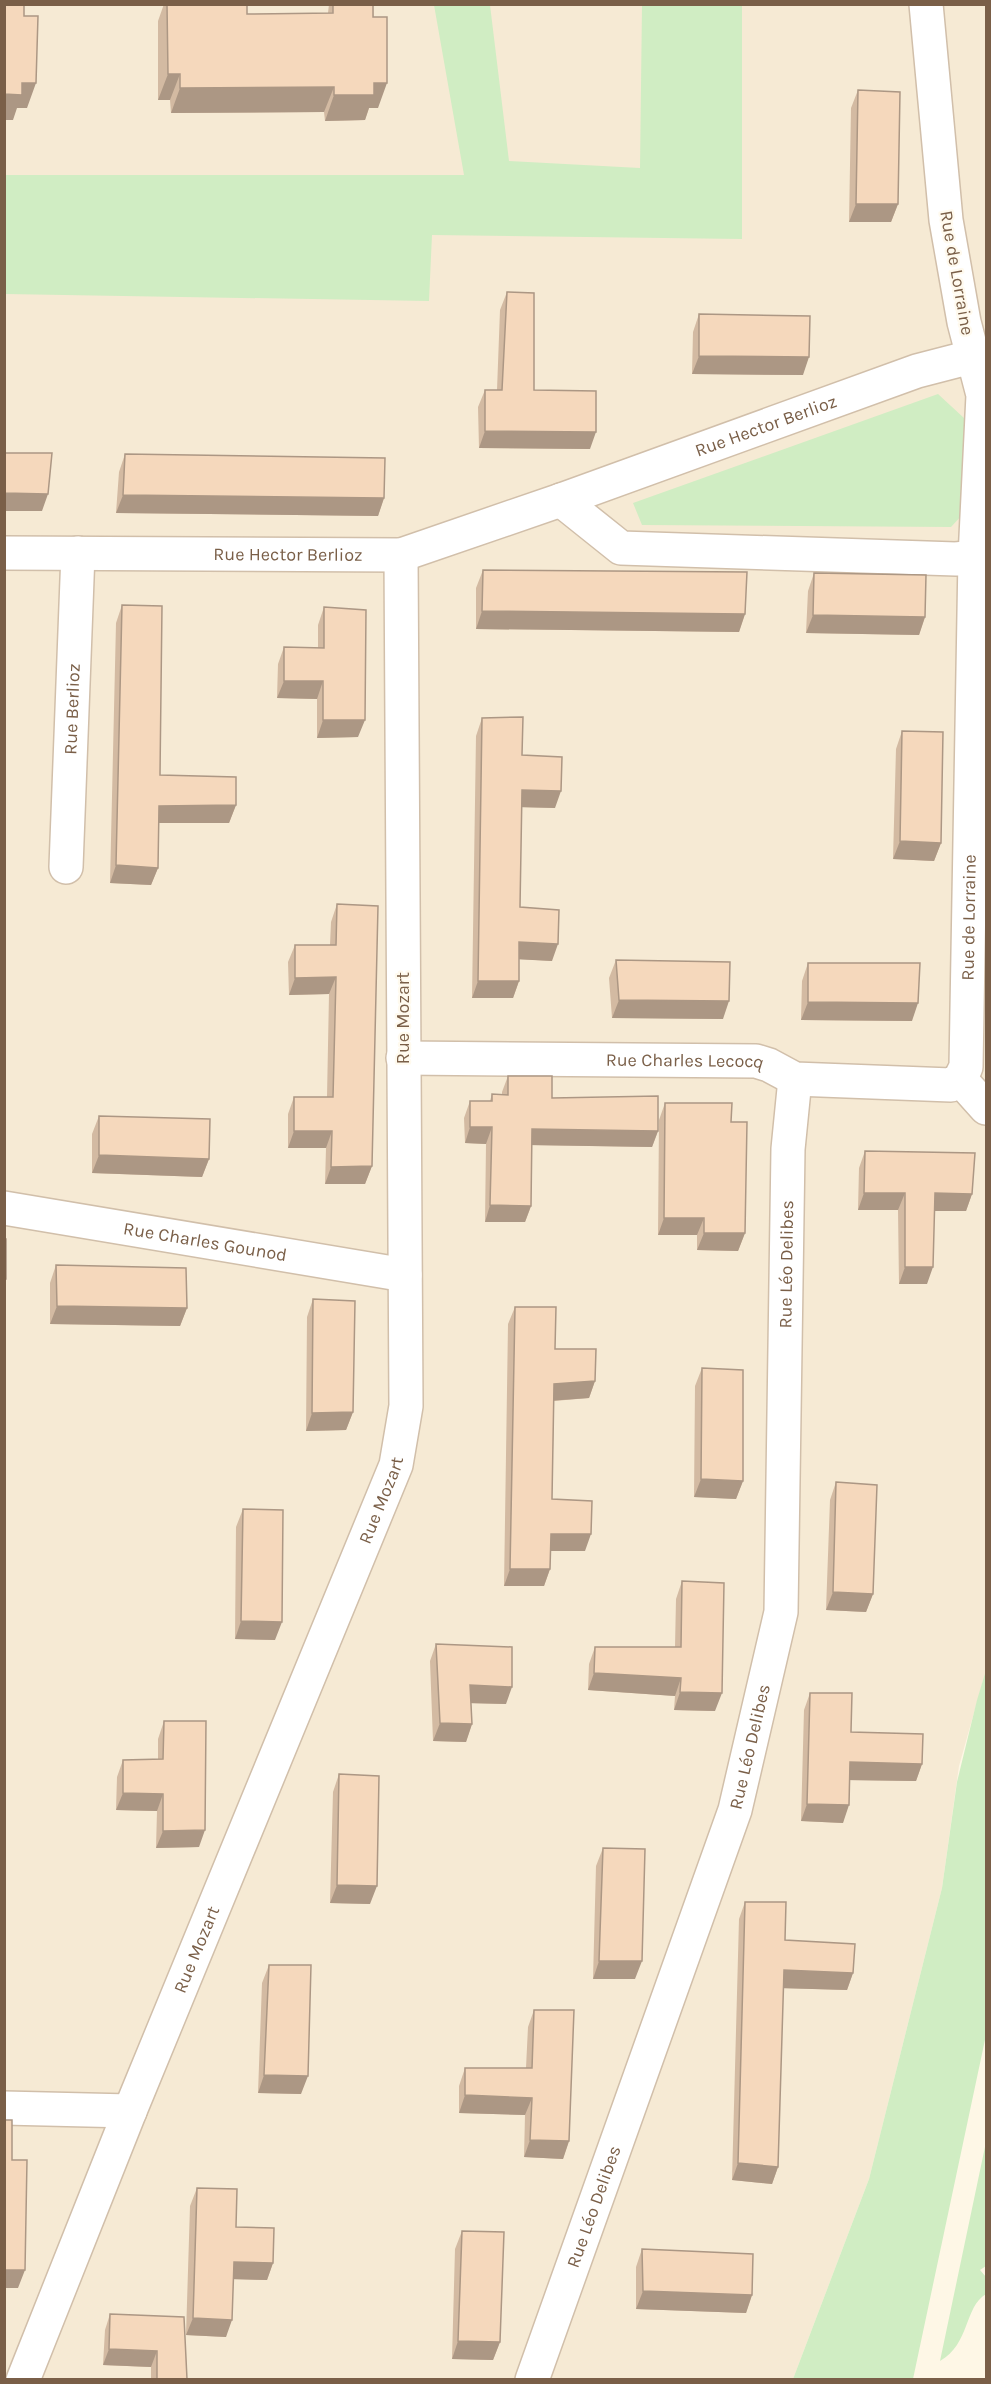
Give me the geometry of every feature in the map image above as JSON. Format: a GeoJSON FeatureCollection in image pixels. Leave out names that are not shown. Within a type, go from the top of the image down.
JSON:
{"type":"FeatureCollection","features":[{"type":"Feature","properties":{"kind":"street","name":"Rue de Lorraine"},"geometry":{"type":"LineString","coordinates":[[926,4],[946,220],[971,357],[983,395],[975,557],[968,1031],[966,1067],[960,1079]]}},
{"type":"Feature","properties":{"kind":"street","name":"Rue Hector Berlioz"},"geometry":{"type":"LineString","coordinates":[[4,553],[401,555],[561,500],[917,371],[971,357]]}},
{"type":"Feature","properties":{"kind":"street"},"geometry":{"type":"LineString","coordinates":[[561,500],[621,548],[956,559],[975,557]]}},
{"type":"Feature","properties":{"kind":"street","name":"Rue Berlioz"},"geometry":{"type":"LineString","coordinates":[[66,867],[78,553]]}},
{"type":"Feature","properties":{"kind":"street","name":"Rue Mozart"},"geometry":{"type":"LineString","coordinates":[[23,2379],[130,2111],[345,1594],[396,1465],[406,1406],[401,555]]}},
{"type":"Feature","properties":{"kind":"street","name":"Rue Charles Lecocq"},"geometry":{"type":"LineString","coordinates":[[403,1058],[756,1061],[769,1065],[795,1079],[951,1085],[960,1079]]}},
{"type":"Feature","properties":{"kind":"street","name":"Rue Léo Delibes"},"geometry":{"type":"LineString","coordinates":[[532,2379],[735,1810],[781,1612],[788,1149],[795,1079]]}},
{"type":"Feature","properties":{"kind":"street"},"geometry":{"type":"LineString","coordinates":[[960,1079],[987,1108]]}},
{"type":"Feature","properties":{"kind":"street","name":"Rue Charles Gounod"},"geometry":{"type":"LineString","coordinates":[[4,1208],[405,1275]]}},
{"type":"Feature","properties":{"kind":"street"},"geometry":{"type":"LineString","coordinates":[[4,2108],[130,2111]]}},
{"type":"Feature","properties":{"kind":"shaded area"},"geometry":{"type":"Polygon","coordinates":[[[5,5],[986,5],[986,1670],[959,1766],[942,1888],[869,2179],[793,2379],[5,2380],[5,5]]]}},
{"type":"Feature","properties":{"kind":"green space"},"geometry":{"type":"Polygon","coordinates":[[[434,5],[490,5],[509,161],[640,168],[642,5],[742,5],[742,239],[432,235],[429,301],[5,294],[5,175],[464,175],[434,5]]]}},
{"type":"Feature","properties":{"kind":"green space"},"geometry":{"type":"Polygon","coordinates":[[[938,394],[964,418],[964,513],[951,527],[642,525],[633,503],[938,394]]]}},
{"type":"Feature","properties":{"kind":"green space"},"geometry":{"type":"Polygon","coordinates":[[[986,1670],[986,2035],[913,2379],[793,2379],[869,2179],[942,1888],[957,1782],[986,1670]]]}},
{"type":"Feature","properties":{"kind":"green space"},"geometry":{"type":"Polygon","coordinates":[[[986,2142],[986,2266],[980,2270],[986,2277],[986,2294],[974,2308],[957,2345],[940,2361],[986,2142]]]}},
{"type":"Feature","properties":{"kind":"building"},"geometry":{"type":"Polygon","coordinates":[[[4,4],[24,4],[24,16],[38,16],[36,83],[22,83],[22,95],[4,94],[4,4]]]}},
{"type":"Feature","properties":{"kind":"building"},"geometry":{"type":"Polygon","coordinates":[[[167,4],[247,4],[247,14],[333,13],[333,5],[373,4],[373,17],[387,17],[387,83],[374,83],[374,95],[334,95],[334,87],[180,88],[180,74],[168,74],[167,4]]]}},
{"type":"Feature","properties":{"kind":"building"},"geometry":{"type":"Polygon","coordinates":[[[858,90],[900,92],[898,204],[856,204],[858,90]]]}},
{"type":"Feature","properties":{"kind":"building"},"geometry":{"type":"Polygon","coordinates":[[[507,292],[534,293],[534,390],[596,391],[596,432],[485,431],[485,390],[502,390],[507,292]]]}},
{"type":"Feature","properties":{"kind":"building"},"geometry":{"type":"Polygon","coordinates":[[[699,314],[810,316],[809,357],[699,356],[699,314]]]}},
{"type":"Feature","properties":{"kind":"building"},"geometry":{"type":"Polygon","coordinates":[[[4,453],[52,453],[48,494],[4,493],[4,453]]]}},
{"type":"Feature","properties":{"kind":"building"},"geometry":{"type":"Polygon","coordinates":[[[125,454],[385,458],[384,498],[123,495],[125,454]]]}},
{"type":"Feature","properties":{"kind":"building"},"geometry":{"type":"Polygon","coordinates":[[[483,570],[747,572],[745,614],[482,611],[483,570]]]}},
{"type":"Feature","properties":{"kind":"building"},"geometry":{"type":"Polygon","coordinates":[[[814,573],[926,575],[925,617],[813,615],[814,573]]]}},
{"type":"Feature","properties":{"kind":"building"},"geometry":{"type":"Polygon","coordinates":[[[122,605],[162,606],[160,775],[236,777],[236,805],[159,806],[158,868],[116,865],[122,605]]]}},
{"type":"Feature","properties":{"kind":"building"},"geometry":{"type":"Polygon","coordinates":[[[324,607],[366,610],[365,720],[323,720],[323,681],[284,681],[284,647],[324,648],[324,607]]]}},
{"type":"Feature","properties":{"kind":"building"},"geometry":{"type":"Polygon","coordinates":[[[523,717],[522,755],[562,757],[561,791],[522,790],[520,907],[559,910],[558,944],[519,942],[519,981],[478,981],[482,718],[523,717]]]}},
{"type":"Feature","properties":{"kind":"building"},"geometry":{"type":"Polygon","coordinates":[[[902,731],[943,732],[941,843],[900,841],[902,731]]]}},
{"type":"Feature","properties":{"kind":"building"},"geometry":{"type":"Polygon","coordinates":[[[337,904],[378,906],[372,1166],[331,1167],[332,1131],[294,1131],[294,1097],[333,1097],[336,977],[295,978],[295,945],[336,945],[337,904]]]}},
{"type":"Feature","properties":{"kind":"building"},"geometry":{"type":"Polygon","coordinates":[[[616,960],[730,962],[729,1001],[619,1000],[616,960]]]}},
{"type":"Feature","properties":{"kind":"building"},"geometry":{"type":"Polygon","coordinates":[[[808,963],[920,963],[918,1003],[808,1002],[808,963]]]}},
{"type":"Feature","properties":{"kind":"building"},"geometry":{"type":"Polygon","coordinates":[[[508,1076],[552,1076],[552,1098],[658,1096],[658,1131],[532,1129],[531,1206],[490,1205],[492,1127],[470,1127],[470,1101],[492,1101],[492,1094],[508,1095],[508,1076]]]}},
{"type":"Feature","properties":{"kind":"building"},"geometry":{"type":"Polygon","coordinates":[[[665,1103],[732,1103],[731,1122],[747,1122],[745,1233],[704,1233],[704,1218],[664,1218],[665,1103]]]}},
{"type":"Feature","properties":{"kind":"building"},"geometry":{"type":"Polygon","coordinates":[[[99,1116],[210,1119],[209,1159],[99,1155],[99,1116]]]}},
{"type":"Feature","properties":{"kind":"building"},"geometry":{"type":"Polygon","coordinates":[[[865,1151],[975,1153],[972,1194],[935,1193],[933,1267],[905,1267],[905,1193],[864,1193],[865,1151]]]}},
{"type":"Feature","properties":{"kind":"building"},"geometry":{"type":"Polygon","coordinates":[[[4,1239],[6,1239],[6,1279],[4,1279],[4,1239]]]}},
{"type":"Feature","properties":{"kind":"building"},"geometry":{"type":"Polygon","coordinates":[[[56,1265],[186,1268],[187,1308],[57,1306],[56,1265]]]}},
{"type":"Feature","properties":{"kind":"building"},"geometry":{"type":"Polygon","coordinates":[[[313,1299],[355,1301],[353,1412],[312,1413],[313,1299]]]}},
{"type":"Feature","properties":{"kind":"building"},"geometry":{"type":"Polygon","coordinates":[[[515,1307],[556,1307],[555,1349],[596,1349],[595,1381],[554,1384],[552,1499],[592,1501],[591,1534],[551,1534],[550,1569],[510,1569],[515,1307]]]}},
{"type":"Feature","properties":{"kind":"building"},"geometry":{"type":"Polygon","coordinates":[[[702,1368],[743,1370],[743,1481],[701,1479],[702,1368]]]}},
{"type":"Feature","properties":{"kind":"building"},"geometry":{"type":"Polygon","coordinates":[[[836,1482],[877,1485],[873,1594],[833,1592],[836,1482]]]}},
{"type":"Feature","properties":{"kind":"building"},"geometry":{"type":"Polygon","coordinates":[[[243,1509],[283,1510],[282,1622],[241,1621],[243,1509]]]}},
{"type":"Feature","properties":{"kind":"building"},"geometry":{"type":"Polygon","coordinates":[[[682,1581],[724,1583],[722,1693],[680,1692],[681,1678],[594,1673],[595,1647],[681,1647],[682,1581]]]}},
{"type":"Feature","properties":{"kind":"building"},"geometry":{"type":"Polygon","coordinates":[[[436,1644],[512,1647],[512,1687],[470,1685],[472,1724],[440,1723],[436,1644]]]}},
{"type":"Feature","properties":{"kind":"building"},"geometry":{"type":"Polygon","coordinates":[[[810,1693],[852,1693],[851,1732],[923,1734],[922,1764],[850,1762],[849,1805],[807,1804],[810,1693]]]}},
{"type":"Feature","properties":{"kind":"building"},"geometry":{"type":"Polygon","coordinates":[[[164,1721],[206,1721],[205,1830],[163,1831],[163,1794],[123,1793],[123,1760],[163,1759],[164,1721]]]}},
{"type":"Feature","properties":{"kind":"building"},"geometry":{"type":"Polygon","coordinates":[[[339,1774],[379,1776],[377,1886],[337,1885],[339,1774]]]}},
{"type":"Feature","properties":{"kind":"building"},"geometry":{"type":"Polygon","coordinates":[[[603,1848],[645,1849],[642,1961],[599,1961],[603,1848]]]}},
{"type":"Feature","properties":{"kind":"building"},"geometry":{"type":"Polygon","coordinates":[[[745,1902],[786,1902],[785,1940],[855,1944],[853,1973],[784,1970],[778,2167],[738,2163],[745,1902]]]}},
{"type":"Feature","properties":{"kind":"building"},"geometry":{"type":"Polygon","coordinates":[[[269,1965],[311,1965],[308,2076],[264,2075],[269,1965]]]}},
{"type":"Feature","properties":{"kind":"building"},"geometry":{"type":"Polygon","coordinates":[[[534,2010],[574,2010],[569,2141],[530,2140],[532,2098],[465,2095],[465,2068],[532,2068],[534,2010]]]}},
{"type":"Feature","properties":{"kind":"building"},"geometry":{"type":"Polygon","coordinates":[[[4,2120],[12,2120],[12,2160],[27,2160],[25,2270],[4,2270],[4,2120]]]}},
{"type":"Feature","properties":{"kind":"building"},"geometry":{"type":"Polygon","coordinates":[[[197,2188],[237,2189],[236,2227],[274,2228],[273,2263],[234,2262],[232,2320],[193,2318],[197,2188]]]}},
{"type":"Feature","properties":{"kind":"building"},"geometry":{"type":"Polygon","coordinates":[[[462,2231],[504,2232],[500,2342],[458,2341],[462,2231]]]}},
{"type":"Feature","properties":{"kind":"building"},"geometry":{"type":"Polygon","coordinates":[[[642,2249],[753,2254],[752,2295],[643,2291],[642,2249]]]}},
{"type":"Feature","properties":{"kind":"building"},"geometry":{"type":"Polygon","coordinates":[[[110,2314],[184,2317],[187,2379],[157,2379],[157,2351],[109,2349],[110,2314]]]}}]}
